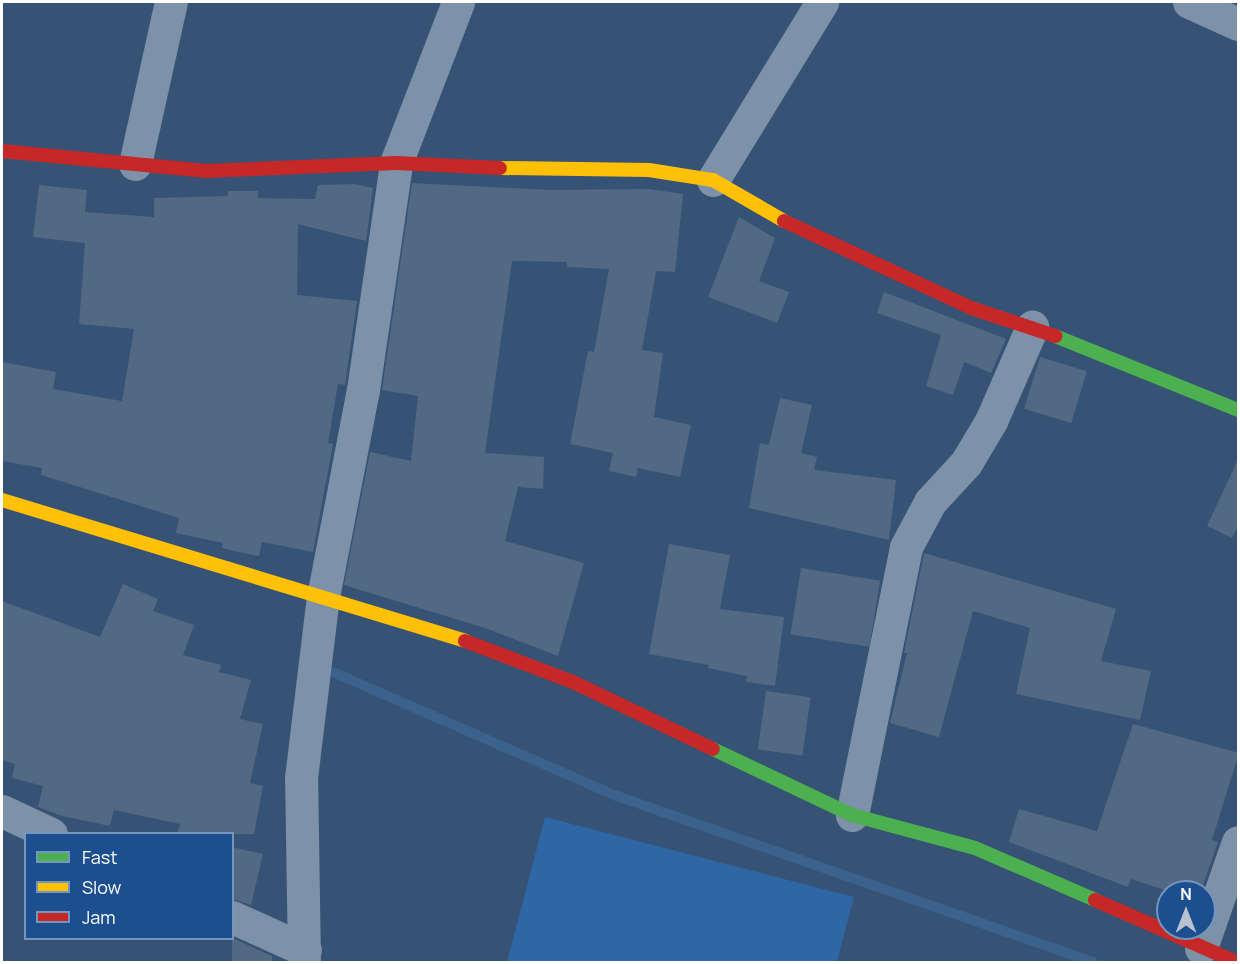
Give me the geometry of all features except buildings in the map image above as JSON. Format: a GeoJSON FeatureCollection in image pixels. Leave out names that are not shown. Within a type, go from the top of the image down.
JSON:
{"type":"FeatureCollection","features":[{"type":"Feature","properties":{"kind":"street"},"geometry":{"type":"LineString","coordinates":[[135,164],[171,2]]}},
{"type":"Feature","properties":{"kind":"street"},"geometry":{"type":"LineString","coordinates":[[234,918],[304,956],[301,778],[323,597],[363,390],[396,164],[458,2]]}},
{"type":"Feature","properties":{"kind":"street"},"geometry":{"type":"LineString","coordinates":[[713,180],[822,2]]}},
{"type":"Feature","properties":{"kind":"street"},"geometry":{"type":"LineString","coordinates":[[1189,2],[1239,24]]}},
{"type":"Feature","properties":{"kind":"street"},"geometry":{"type":"LineString","coordinates":[[2,151],[206,171],[396,164],[550,171],[649,170],[713,180],[796,228],[971,308],[1032,327],[1239,410]]}},
{"type":"Feature","properties":{"kind":"street"},"geometry":{"type":"LineString","coordinates":[[852,815],[906,547],[930,502],[966,463],[991,421],[1032,327]]}},
{"type":"Feature","properties":{"kind":"street"},"geometry":{"type":"LineString","coordinates":[[2,500],[480,646],[573,682],[852,815],[975,848],[1236,963]]}},
{"type":"Feature","properties":{"kind":"street"},"geometry":{"type":"LineString","coordinates":[[2,811],[47,832]]}},
{"type":"Feature","properties":{"kind":"street"},"geometry":{"type":"LineString","coordinates":[[1201,948],[1239,842]]}},
{"type":"Feature","properties":{"kind":"shaded area"},"geometry":{"type":"Polygon","coordinates":[[[545,817],[854,897],[837,962],[507,962],[545,817]]]}},
{"type":"Feature","properties":{"kind":"waterway"},"geometry":{"type":"LineString","coordinates":[[335,673],[617,796],[1093,962]]}},
{"type":"Feature","properties":{"kind":"traffic: fast"},"geometry":{"type":"LineString","coordinates":[[1055,336],[1238,410]]}},
{"type":"Feature","properties":{"kind":"traffic: fast"},"geometry":{"type":"LineString","coordinates":[[713,749],[852,815],[975,848],[1095,900]]}},
{"type":"Feature","properties":{"kind":"traffic: slow"},"geometry":{"type":"LineString","coordinates":[[500,168],[649,170],[713,180],[784,221]]}},
{"type":"Feature","properties":{"kind":"traffic: slow"},"geometry":{"type":"LineString","coordinates":[[2,500],[465,641]]}},
{"type":"Feature","properties":{"kind":"traffic: jam"},"geometry":{"type":"LineString","coordinates":[[2,151],[206,171],[396,163],[500,168]]}},
{"type":"Feature","properties":{"kind":"traffic: jam"},"geometry":{"type":"LineString","coordinates":[[784,221],[971,308],[1055,336]]}},
{"type":"Feature","properties":{"kind":"traffic: jam"},"geometry":{"type":"LineString","coordinates":[[465,641],[573,682],[713,749]]}},
{"type":"Feature","properties":{"kind":"traffic: jam"},"geometry":{"type":"LineString","coordinates":[[1095,900],[1236,962]]}}]}
